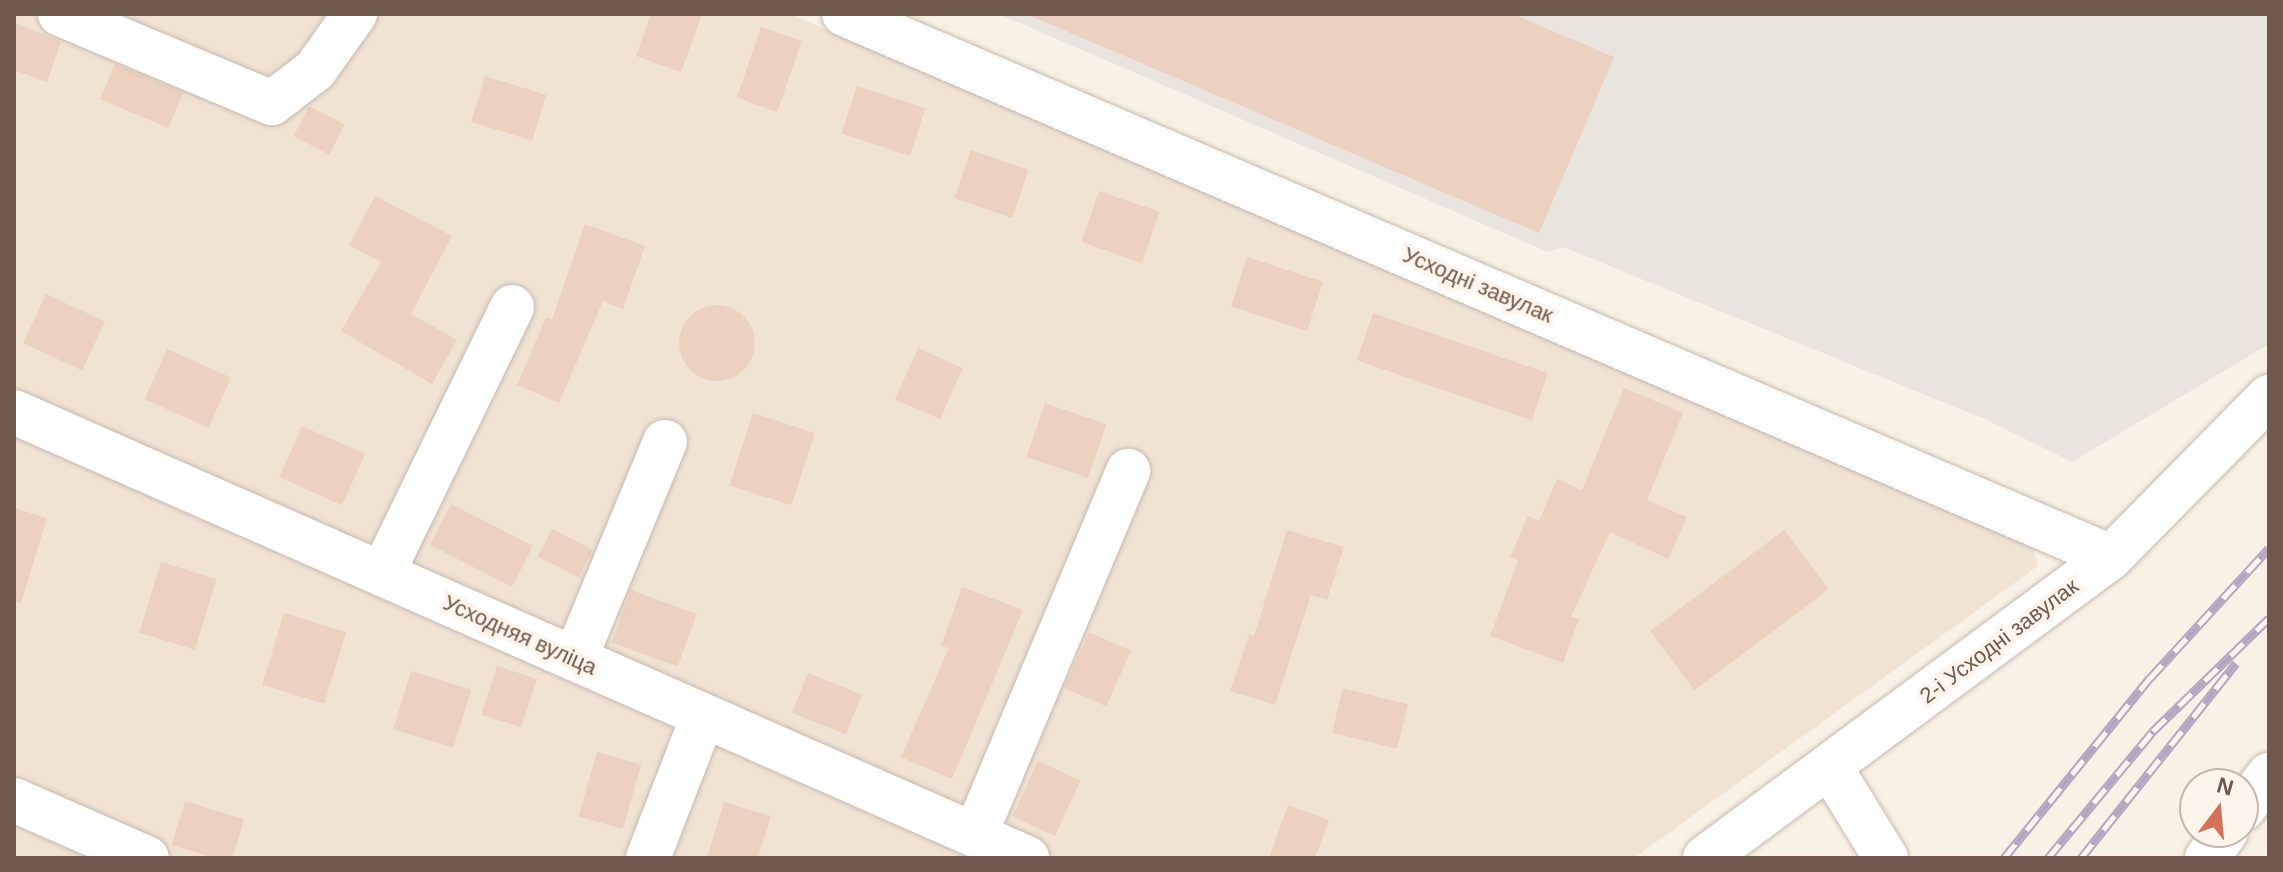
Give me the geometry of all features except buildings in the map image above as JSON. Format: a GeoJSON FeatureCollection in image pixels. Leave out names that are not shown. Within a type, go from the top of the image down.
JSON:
{"type":"FeatureCollection","features":[{"type":"Feature","properties":{"kind":"street"},"geometry":{"type":"LineString","coordinates":[[60,14],[272,103],[315,70],[355,14]]}},
{"type":"Feature","properties":{"kind":"street","name":"Усходні завулак"},"geometry":{"type":"LineString","coordinates":[[844,14],[2111,557]]}},
{"type":"Feature","properties":{"kind":"street"},"geometry":{"type":"LineString","coordinates":[[382,574],[512,307]]}},
{"type":"Feature","properties":{"kind":"street","name":"2-і Усходні завулак"},"geometry":{"type":"LineString","coordinates":[[1705,858],[2111,557],[2269,397]]}},
{"type":"Feature","properties":{"kind":"street","name":"Усходняя вуліца"},"geometry":{"type":"LineString","coordinates":[[14,412],[1027,858]]}},
{"type":"Feature","properties":{"kind":"street"},"geometry":{"type":"LineString","coordinates":[[575,659],[665,442]]}},
{"type":"Feature","properties":{"kind":"street"},"geometry":{"type":"LineString","coordinates":[[976,833],[1128,471]]}},
{"type":"Feature","properties":{"kind":"street"},"geometry":{"type":"LineString","coordinates":[[648,858],[703,716]]}},
{"type":"Feature","properties":{"kind":"street"},"geometry":{"type":"LineString","coordinates":[[1830,767],[1886,858]]}},
{"type":"Feature","properties":{"kind":"street"},"geometry":{"type":"LineString","coordinates":[[14,800],[147,858]]}},
{"type":"Feature","properties":{"kind":"shaded area"},"geometry":{"type":"Polygon","coordinates":[[[14,14],[789,14],[2029,537],[2038,566],[1634,858],[14,858],[14,14]]]}},
{"type":"Feature","properties":{"kind":"shaded area"},"geometry":{"type":"Polygon","coordinates":[[[999,14],[2269,14],[2269,344],[2072,462],[1987,420],[1563,247],[1548,252],[999,14]]]}},
{"type":"Feature","properties":{"kind":"railway"},"geometry":{"type":"LineString","coordinates":[[2004,858],[2150,678],[2269,548]]}},
{"type":"Feature","properties":{"kind":"railway"},"geometry":{"type":"LineString","coordinates":[[2048,858],[2153,731],[2269,618]]}},
{"type":"Feature","properties":{"kind":"railway"},"geometry":{"type":"LineString","coordinates":[[2081,858],[2236,663]]}}]}
